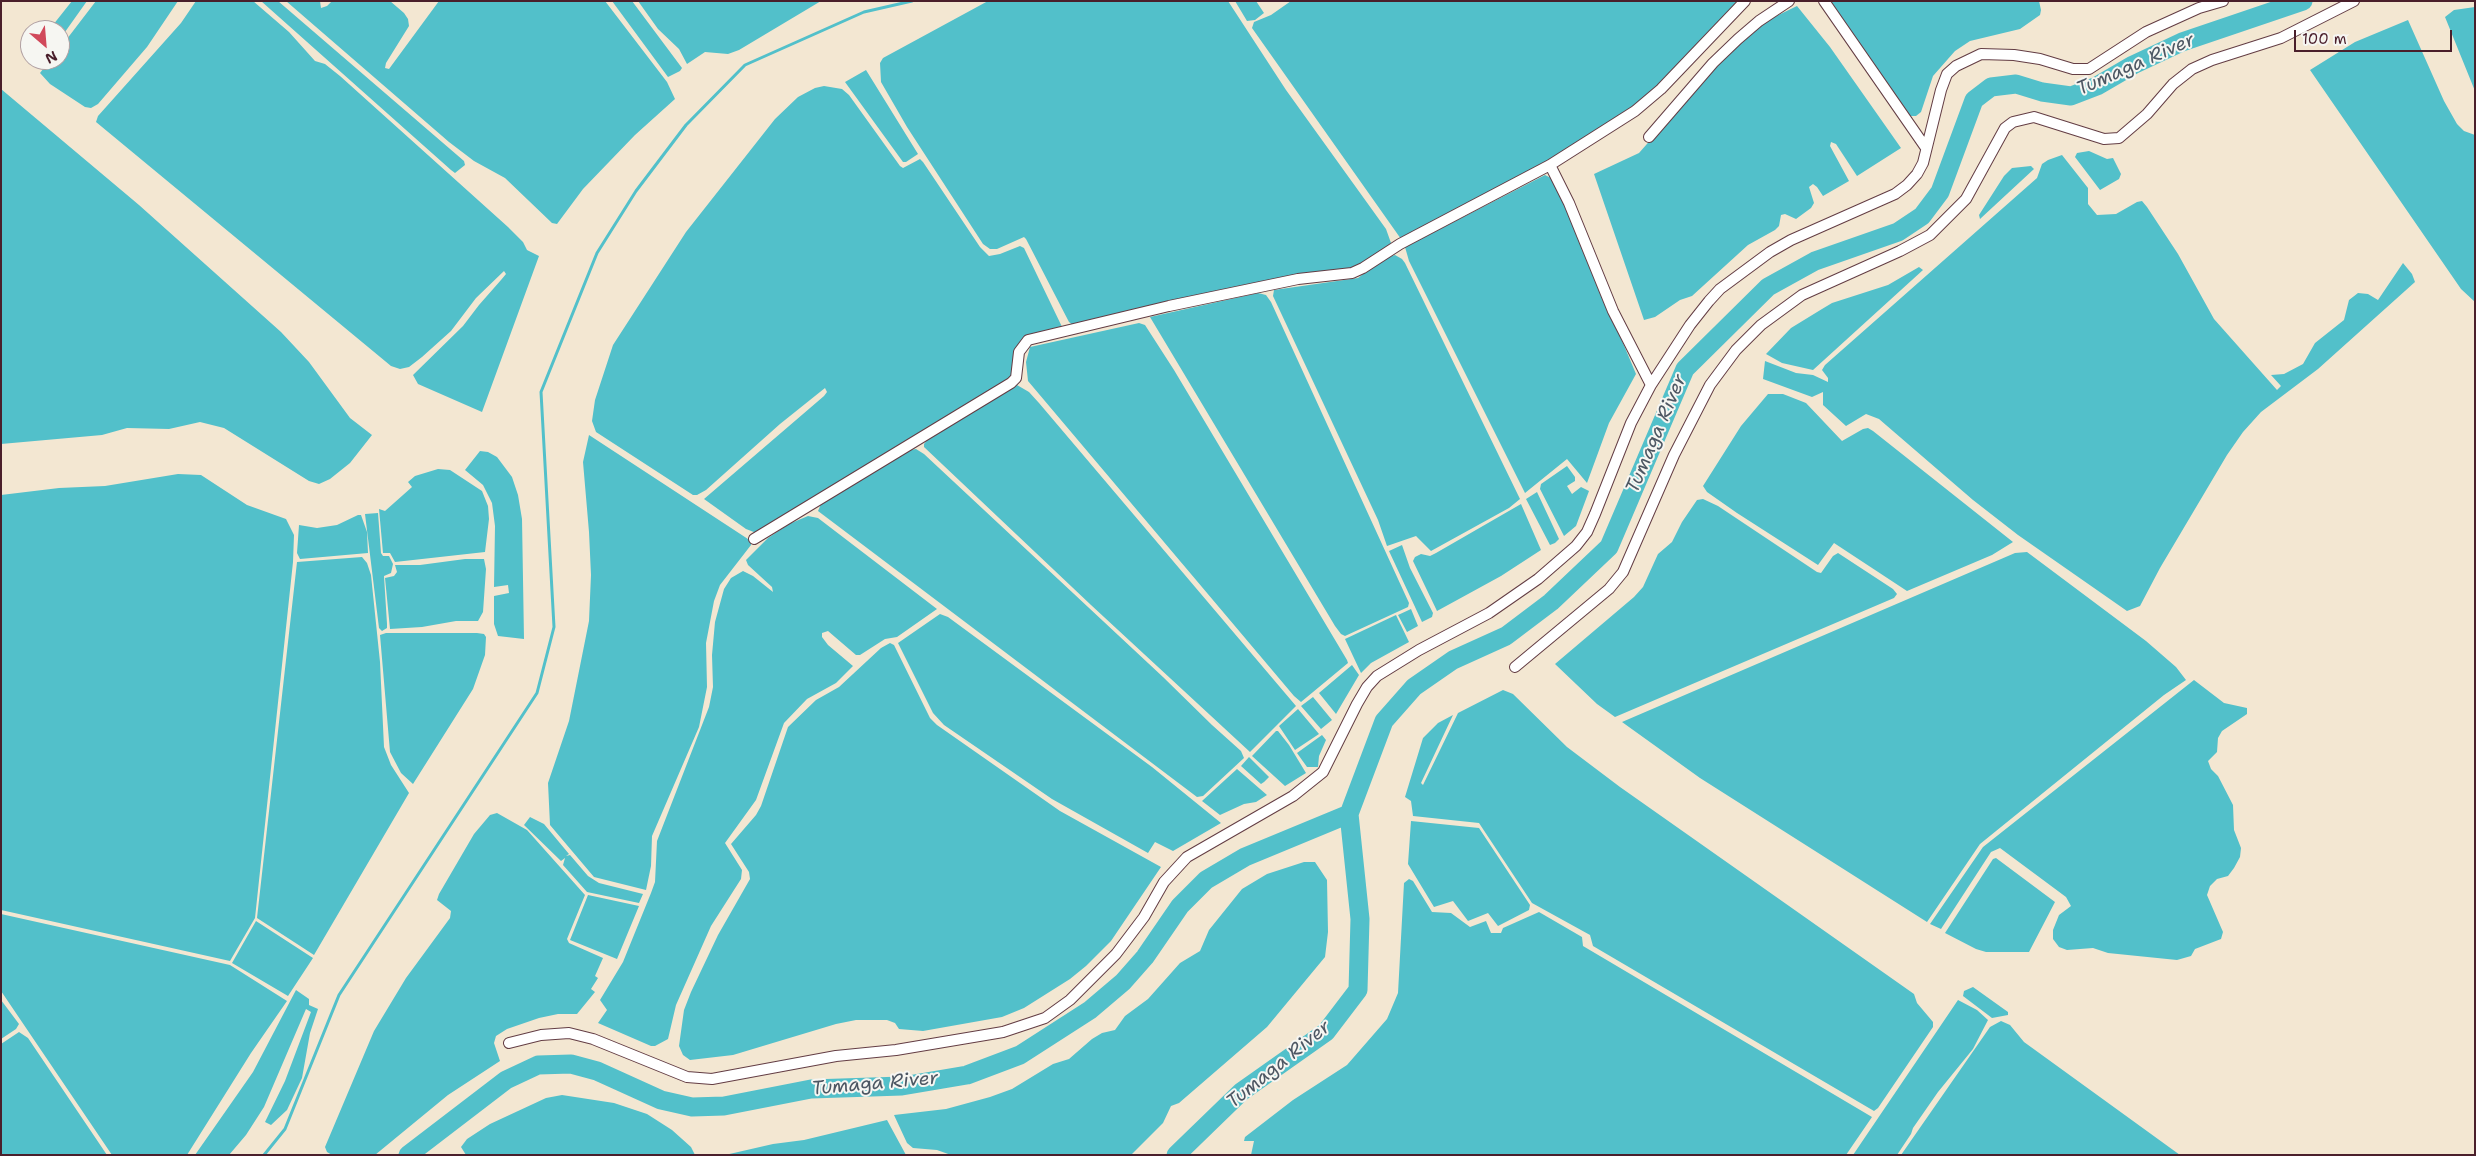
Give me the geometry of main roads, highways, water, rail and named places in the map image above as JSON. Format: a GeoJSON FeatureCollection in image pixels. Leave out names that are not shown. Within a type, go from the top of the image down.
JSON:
{"type":"FeatureCollection","features":[{"type":"Feature","properties":{"kind":"water"},"geometry":{"type":"Polygon","coordinates":[[[72,1],[87,1],[70,25],[70,20],[57,20],[72,1]]]}},
{"type":"Feature","properties":{"kind":"water"},"geometry":{"type":"Polygon","coordinates":[[[96,1],[178,1],[147,47],[98,104],[91,108],[85,107],[50,84],[40,73],[42,70],[70,70],[70,35],[96,1]]]}},
{"type":"Feature","properties":{"kind":"water"},"geometry":{"type":"Polygon","coordinates":[[[196,1],[253,1],[289,32],[315,61],[325,64],[340,76],[508,227],[523,242],[527,250],[539,256],[482,412],[418,384],[413,375],[463,326],[506,274],[504,271],[476,298],[451,331],[422,357],[409,367],[400,369],[391,366],[96,122],[98,116],[181,23],[196,1]]]}},
{"type":"Feature","properties":{"kind":"water"},"geometry":{"type":"Polygon","coordinates":[[[261,1],[278,1],[464,161],[465,165],[455,173],[451,170],[261,1]]]}},
{"type":"Feature","properties":{"kind":"water"},"geometry":{"type":"Polygon","coordinates":[[[286,1],[320,1],[321,8],[327,6],[332,1],[390,1],[404,13],[408,19],[409,26],[386,63],[385,68],[389,69],[439,1],[605,1],[667,82],[675,99],[635,135],[583,189],[557,224],[552,223],[505,178],[474,161],[449,142],[286,1]]]}},
{"type":"Feature","properties":{"kind":"water"},"geometry":{"type":"Polygon","coordinates":[[[612,1],[632,1],[682,68],[680,71],[668,77],[612,1]]]}},
{"type":"Feature","properties":{"kind":"water"},"geometry":{"type":"Polygon","coordinates":[[[638,1],[821,1],[739,50],[728,54],[705,52],[687,64],[679,49],[658,29],[638,1]]]}},
{"type":"Feature","properties":{"kind":"water"},"geometry":{"type":"Polygon","coordinates":[[[988,1],[1228,1],[1286,90],[1386,229],[1391,243],[1388,248],[1367,265],[1074,326],[1069,322],[1024,237],[997,249],[990,249],[983,244],[907,127],[881,82],[880,63],[883,58],[988,1]]]}},
{"type":"Feature","properties":{"kind":"water"},"geometry":{"type":"Polygon","coordinates":[[[1235,1],[1256,1],[1264,13],[1255,20],[1247,21],[1235,1]]]}},
{"type":"Feature","properties":{"kind":"water"},"geometry":{"type":"Polygon","coordinates":[[[1291,1],[1746,1],[1676,76],[1612,126],[1401,239],[1252,28],[1254,22],[1271,15],[1291,1]]]}},
{"type":"Feature","properties":{"kind":"water"},"geometry":{"type":"Polygon","coordinates":[[[1826,1],[2039,1],[2041,10],[2040,15],[2020,29],[1970,41],[1955,51],[1933,76],[1921,112],[1916,116],[1909,116],[1826,1]]]}},
{"type":"Feature","properties":{"kind":"water"},"geometry":{"type":"Polygon","coordinates":[[[1797,6],[1830,47],[1901,148],[1857,176],[1836,144],[1831,142],[1830,146],[1849,181],[1823,196],[1813,184],[1809,187],[1814,203],[1811,208],[1796,219],[1785,214],[1781,215],[1779,226],[1775,230],[1748,245],[1692,296],[1680,300],[1655,317],[1644,320],[1594,174],[1639,153],[1713,69],[1750,33],[1762,23],[1797,6]]]}},
{"type":"Feature","properties":{"kind":"water"},"geometry":{"type":"Polygon","coordinates":[[[2475,7],[2475,91],[2445,17],[2454,10],[2475,7]]]}},
{"type":"Feature","properties":{"kind":"water"},"geometry":{"type":"Polygon","coordinates":[[[2408,20],[2444,101],[2457,124],[2464,131],[2475,135],[2475,302],[2461,289],[2310,70],[2355,42],[2408,20]]]}},
{"type":"Feature","properties":{"kind":"water"},"geometry":{"type":"Polygon","coordinates":[[[866,70],[918,154],[906,162],[903,162],[845,82],[866,70]]]}},
{"type":"Feature","properties":{"kind":"water"},"geometry":{"type":"Polygon","coordinates":[[[824,86],[842,89],[849,95],[900,166],[903,168],[920,159],[923,162],[980,247],[989,256],[1020,246],[1024,248],[1064,331],[1026,338],[1020,342],[1014,373],[1009,381],[759,534],[746,529],[704,499],[824,396],[827,392],[825,388],[780,424],[706,490],[697,495],[693,495],[596,432],[592,421],[595,400],[613,345],[686,232],[775,119],[798,97],[815,88],[824,86]]]}},
{"type":"Feature","properties":{"kind":"water"},"geometry":{"type":"Polygon","coordinates":[[[1,89],[139,205],[281,332],[309,362],[350,418],[372,435],[350,463],[330,479],[319,484],[309,481],[224,428],[200,422],[169,429],[127,428],[102,435],[1,444],[1,89]]]}},
{"type":"Feature","properties":{"kind":"water"},"geometry":{"type":"Polygon","coordinates":[[[2089,151],[2107,159],[2113,158],[2121,174],[2119,179],[2100,190],[2075,157],[2077,153],[2089,151]]]}},
{"type":"Feature","properties":{"kind":"water"},"geometry":{"type":"Polygon","coordinates":[[[2062,155],[2088,188],[2088,204],[2097,215],[2116,214],[2142,201],[2178,254],[2214,319],[2277,390],[2281,386],[2271,375],[2284,374],[2303,364],[2315,343],[2344,320],[2349,300],[2358,293],[2368,294],[2378,300],[2403,263],[2412,274],[2415,282],[2318,369],[2261,412],[2243,432],[2227,455],[2160,568],[2140,606],[2127,611],[2018,535],[1973,500],[1879,419],[1866,414],[1846,426],[1823,405],[1823,392],[1812,397],[1763,379],[1765,361],[1796,373],[1813,375],[1828,382],[1828,378],[1822,370],[1825,365],[2037,178],[2042,164],[2062,155]]]}},
{"type":"Feature","properties":{"kind":"water"},"geometry":{"type":"Polygon","coordinates":[[[2031,166],[2034,169],[1980,219],[1979,215],[2004,176],[2012,168],[2031,166]]]}},
{"type":"Feature","properties":{"kind":"water"},"geometry":{"type":"Polygon","coordinates":[[[1545,175],[1555,180],[1636,374],[1609,423],[1587,483],[1567,459],[1525,493],[1409,261],[1405,247],[1545,175]]]}},
{"type":"Feature","properties":{"kind":"water"},"geometry":{"type":"Polygon","coordinates":[[[1395,255],[1405,263],[1520,499],[1509,508],[1431,551],[1416,536],[1387,546],[1378,520],[1273,296],[1274,290],[1358,278],[1383,259],[1395,255]]]}},
{"type":"Feature","properties":{"kind":"water"},"geometry":{"type":"Polygon","coordinates":[[[1919,267],[1923,270],[1813,370],[1782,363],[1766,354],[1791,328],[1832,303],[1888,285],[1919,267]]]}},
{"type":"Feature","properties":{"kind":"water"},"geometry":{"type":"Polygon","coordinates":[[[1258,293],[1266,295],[1271,302],[1409,603],[1408,607],[1345,636],[1335,626],[1150,317],[1258,293]]]}},
{"type":"Feature","properties":{"kind":"water"},"geometry":{"type":"Polygon","coordinates":[[[1139,323],[1145,325],[1174,370],[1347,660],[1348,663],[1301,702],[1028,381],[1026,362],[1030,347],[1139,323]]]}},
{"type":"Feature","properties":{"kind":"water"},"geometry":{"type":"Polygon","coordinates":[[[1017,385],[1029,392],[1039,403],[1296,706],[1250,752],[924,447],[928,439],[1017,385]]]}},
{"type":"Feature","properties":{"kind":"water"},"geometry":{"type":"Polygon","coordinates":[[[1768,394],[1783,394],[1806,403],[1842,441],[1863,429],[1868,428],[1873,431],[2013,542],[1992,555],[1907,591],[1834,543],[1818,565],[1737,513],[1707,492],[1703,486],[1741,426],[1768,394]]]}},
{"type":"Feature","properties":{"kind":"water"},"geometry":{"type":"Polygon","coordinates":[[[589,435],[751,541],[751,545],[720,585],[714,601],[706,643],[707,687],[699,727],[652,836],[651,866],[646,890],[594,877],[550,825],[548,783],[569,721],[589,621],[591,575],[583,462],[589,435]]]}},
{"type":"Feature","properties":{"kind":"water"},"geometry":{"type":"Polygon","coordinates":[[[916,449],[924,454],[1163,677],[1241,751],[1244,758],[1203,796],[1197,797],[818,511],[821,504],[910,450],[916,449]]]}},
{"type":"Feature","properties":{"kind":"water"},"geometry":{"type":"Polygon","coordinates":[[[480,451],[488,452],[497,457],[512,477],[518,495],[522,519],[524,639],[498,636],[494,624],[494,596],[509,593],[508,585],[494,587],[495,526],[492,503],[483,485],[465,470],[480,451]]]}},
{"type":"Feature","properties":{"kind":"water"},"geometry":{"type":"Polygon","coordinates":[[[1567,466],[1575,477],[1575,481],[1567,486],[1572,494],[1581,487],[1589,491],[1576,526],[1564,536],[1540,489],[1541,484],[1567,466]]]}},
{"type":"Feature","properties":{"kind":"water"},"geometry":{"type":"Polygon","coordinates":[[[438,469],[450,470],[482,491],[488,506],[489,519],[485,552],[395,562],[390,553],[383,553],[379,509],[385,511],[412,487],[408,482],[415,476],[438,469]]]}},
{"type":"Feature","properties":{"kind":"water"},"geometry":{"type":"Polygon","coordinates":[[[178,474],[201,475],[247,505],[286,519],[294,535],[293,562],[255,918],[230,961],[1,910],[1,495],[59,488],[105,486],[178,474]]]}},
{"type":"Feature","properties":{"kind":"water"},"geometry":{"type":"Polygon","coordinates":[[[1537,492],[1559,539],[1550,545],[1526,499],[1537,492]]]}},
{"type":"Feature","properties":{"kind":"water"},"geometry":{"type":"Polygon","coordinates":[[[1703,499],[1718,506],[1817,572],[1821,573],[1833,556],[1838,553],[1893,589],[1897,594],[1894,598],[1615,717],[1597,704],[1555,664],[1634,597],[1643,587],[1658,554],[1672,542],[1682,522],[1697,500],[1703,499]]]}},
{"type":"Feature","properties":{"kind":"water"},"geometry":{"type":"Polygon","coordinates":[[[1521,504],[1541,550],[1501,576],[1437,611],[1413,561],[1415,557],[1421,554],[1430,556],[1521,504]]]}},
{"type":"Feature","properties":{"kind":"water"},"geometry":{"type":"Polygon","coordinates":[[[378,513],[381,553],[383,556],[389,556],[393,564],[391,573],[384,576],[387,628],[382,631],[379,628],[365,514],[378,513]]]}},
{"type":"Feature","properties":{"kind":"water"},"geometry":{"type":"Polygon","coordinates":[[[361,515],[367,532],[368,553],[300,559],[297,553],[299,525],[317,528],[337,525],[361,515]]]}},
{"type":"Feature","properties":{"kind":"water"},"geometry":{"type":"Polygon","coordinates":[[[808,516],[818,518],[937,609],[897,637],[885,639],[860,655],[856,655],[828,631],[822,633],[822,637],[828,645],[853,666],[836,683],[807,699],[784,723],[756,800],[725,843],[742,870],[741,879],[711,926],[676,1005],[668,1039],[655,1046],[651,1046],[598,1023],[607,1010],[600,1000],[623,962],[651,893],[655,882],[657,841],[709,707],[713,687],[712,655],[715,622],[724,589],[731,578],[743,571],[753,576],[773,592],[772,587],[748,565],[746,560],[768,538],[789,524],[808,516]]]}},
{"type":"Feature","properties":{"kind":"water"},"geometry":{"type":"Polygon","coordinates":[[[1402,545],[1410,568],[1433,613],[1432,617],[1422,622],[1389,551],[1402,545]]]}},
{"type":"Feature","properties":{"kind":"water"},"geometry":{"type":"Polygon","coordinates":[[[2027,552],[2146,641],[2176,667],[2186,680],[2164,695],[1980,844],[1927,922],[1700,778],[1622,722],[2015,553],[2027,552]]]}},
{"type":"Feature","properties":{"kind":"water"},"geometry":{"type":"Polygon","coordinates":[[[362,557],[367,563],[371,575],[380,662],[384,747],[391,765],[409,793],[314,955],[257,918],[297,562],[362,557]]]}},
{"type":"Feature","properties":{"kind":"water"},"geometry":{"type":"Polygon","coordinates":[[[465,559],[484,559],[486,569],[483,612],[478,621],[456,621],[422,627],[390,629],[385,578],[394,576],[397,572],[395,565],[420,565],[465,559]]]}},
{"type":"Feature","properties":{"kind":"water"},"geometry":{"type":"Polygon","coordinates":[[[1411,609],[1418,626],[1407,632],[1398,615],[1411,609]]]}},
{"type":"Feature","properties":{"kind":"water"},"geometry":{"type":"Polygon","coordinates":[[[940,614],[948,617],[1152,767],[1221,823],[1173,851],[1155,842],[1148,853],[1052,799],[944,725],[933,713],[898,643],[940,614]]]}},
{"type":"Feature","properties":{"kind":"water"},"geometry":{"type":"Polygon","coordinates":[[[1396,615],[1409,642],[1371,663],[1361,673],[1345,639],[1396,615]]]}},
{"type":"Feature","properties":{"kind":"water"},"geometry":{"type":"Polygon","coordinates":[[[386,633],[477,633],[484,634],[486,637],[485,655],[473,689],[413,784],[401,773],[390,752],[380,635],[386,633]]]}},
{"type":"Feature","properties":{"kind":"water"},"geometry":{"type":"Polygon","coordinates":[[[890,643],[894,645],[930,718],[937,725],[1060,811],[1161,867],[1111,941],[1070,979],[1024,1008],[1002,1017],[923,1031],[899,1029],[895,1023],[887,1020],[856,1020],[836,1024],[733,1055],[690,1060],[683,1055],[679,1046],[684,1010],[718,935],[750,879],[749,872],[731,844],[756,815],[761,806],[788,727],[816,700],[839,687],[881,648],[890,643]]]}},
{"type":"Feature","properties":{"kind":"water"},"geometry":{"type":"Polygon","coordinates":[[[1352,665],[1359,675],[1336,714],[1319,693],[1352,665]]]}},
{"type":"Feature","properties":{"kind":"water"},"geometry":{"type":"Polygon","coordinates":[[[2194,680],[2224,703],[2247,708],[2247,714],[2222,731],[2218,738],[2217,752],[2208,761],[2233,805],[2234,830],[2241,848],[2240,857],[2234,868],[2228,876],[2217,879],[2210,886],[2207,895],[2223,932],[2221,939],[2195,949],[2191,956],[2177,960],[2108,953],[2093,948],[2067,950],[2059,947],[2053,939],[2053,930],[2059,915],[2071,906],[2066,897],[2000,848],[1991,852],[1941,929],[1930,924],[1983,847],[2194,680]]]}},
{"type":"Feature","properties":{"kind":"water"},"geometry":{"type":"Polygon","coordinates":[[[1503,690],[1513,694],[1567,747],[1620,787],[1914,994],[1917,1003],[1933,1022],[1933,1027],[1878,1108],[1874,1111],[1593,946],[1590,935],[1532,903],[1479,823],[1413,816],[1411,801],[1405,797],[1423,738],[1438,723],[1453,715],[1421,783],[1423,785],[1458,713],[1503,690]]]}},
{"type":"Feature","properties":{"kind":"water"},"geometry":{"type":"Polygon","coordinates":[[[1313,697],[1332,720],[1321,729],[1301,706],[1313,697]]]}},
{"type":"Feature","properties":{"kind":"water"},"geometry":{"type":"Polygon","coordinates":[[[1298,709],[1319,734],[1295,750],[1279,726],[1298,709]]]}},
{"type":"Feature","properties":{"kind":"water"},"geometry":{"type":"Polygon","coordinates":[[[1276,731],[1289,745],[1306,773],[1285,786],[1252,756],[1276,731]]]}},
{"type":"Feature","properties":{"kind":"water"},"geometry":{"type":"Polygon","coordinates":[[[1322,735],[1326,740],[1319,756],[1318,767],[1307,767],[1297,753],[1322,735]]]}},
{"type":"Feature","properties":{"kind":"water"},"geometry":{"type":"Polygon","coordinates":[[[1249,757],[1269,777],[1261,784],[1241,766],[1249,757]]]}},
{"type":"Feature","properties":{"kind":"water"},"geometry":{"type":"Polygon","coordinates":[[[1237,769],[1267,795],[1256,802],[1244,804],[1220,815],[1202,801],[1237,769]]]}},
{"type":"Feature","properties":{"kind":"water"},"geometry":{"type":"Polygon","coordinates":[[[497,813],[527,830],[585,895],[567,939],[569,943],[603,958],[595,976],[598,978],[591,989],[595,992],[577,1014],[558,1014],[539,1018],[507,1029],[496,1036],[494,1043],[500,1061],[448,1095],[375,1155],[332,1155],[327,1152],[325,1147],[374,1031],[406,978],[450,918],[451,911],[437,900],[439,894],[474,834],[490,815],[497,813]]]}},
{"type":"Feature","properties":{"kind":"water"},"geometry":{"type":"Polygon","coordinates":[[[530,817],[544,824],[569,854],[566,856],[570,855],[588,876],[599,883],[643,894],[639,903],[587,892],[563,865],[565,858],[561,861],[524,825],[530,817]]]}},
{"type":"Feature","properties":{"kind":"water"},"geometry":{"type":"Polygon","coordinates":[[[1411,821],[1479,828],[1530,905],[1529,910],[1498,926],[1488,913],[1468,921],[1453,901],[1434,907],[1408,864],[1411,821]]]}},
{"type":"Feature","properties":{"kind":"water"},"geometry":{"type":"Polygon","coordinates":[[[1996,858],[2055,902],[2029,952],[1986,952],[1945,933],[1993,859],[1996,858]]]}},
{"type":"Feature","properties":{"kind":"water"},"geometry":{"type":"Polygon","coordinates":[[[1304,862],[1315,862],[1327,880],[1328,932],[1325,957],[1267,1027],[1179,1103],[1171,1106],[1163,1123],[1131,1155],[951,1155],[937,1150],[913,1148],[907,1143],[894,1115],[946,1109],[990,1097],[1012,1089],[1053,1064],[1069,1059],[1092,1039],[1102,1033],[1115,1030],[1125,1016],[1148,999],[1180,963],[1200,951],[1209,930],[1242,889],[1267,874],[1304,862]]]}},
{"type":"Feature","properties":{"kind":"water"},"geometry":{"type":"Polygon","coordinates":[[[1409,879],[1413,881],[1432,912],[1451,913],[1470,927],[1486,921],[1491,933],[1501,933],[1503,928],[1539,912],[1582,937],[1583,946],[1872,1117],[1846,1155],[1251,1155],[1254,1141],[1244,1141],[1245,1137],[1293,1100],[1347,1065],[1387,1019],[1398,993],[1404,883],[1409,879]]]}},
{"type":"Feature","properties":{"kind":"water"},"geometry":{"type":"Polygon","coordinates":[[[588,895],[639,906],[617,959],[570,940],[588,895]]]}},
{"type":"Feature","properties":{"kind":"water"},"geometry":{"type":"Polygon","coordinates":[[[1,914],[230,965],[287,1001],[251,1053],[187,1155],[112,1155],[1,991],[1,914]]]}},
{"type":"Feature","properties":{"kind":"water"},"geometry":{"type":"Polygon","coordinates":[[[256,921],[313,958],[288,996],[232,963],[256,921]]]}},
{"type":"Feature","properties":{"kind":"water"},"geometry":{"type":"Polygon","coordinates":[[[1973,987],[2008,1012],[2008,1015],[1992,1018],[1963,996],[1964,991],[1973,987]]]}},
{"type":"Feature","properties":{"kind":"water"},"geometry":{"type":"Polygon","coordinates":[[[296,990],[309,999],[309,1005],[318,1009],[310,1033],[302,1078],[287,1110],[271,1125],[265,1122],[285,1081],[311,1012],[306,1009],[264,1107],[246,1135],[229,1155],[195,1155],[253,1072],[296,990]]]}},
{"type":"Feature","properties":{"kind":"water"},"geometry":{"type":"Polygon","coordinates":[[[1,1000],[19,1024],[16,1029],[1,1039],[1,1000]]]}},
{"type":"Feature","properties":{"kind":"water"},"geometry":{"type":"Polygon","coordinates":[[[1958,1000],[1977,1010],[1988,1020],[1973,1049],[1938,1092],[1897,1155],[1853,1155],[1958,1000]]]}},
{"type":"Feature","properties":{"kind":"water"},"geometry":{"type":"Polygon","coordinates":[[[2001,1021],[2010,1025],[2024,1042],[2180,1155],[1901,1155],[1990,1027],[2001,1021]]]}},
{"type":"Feature","properties":{"kind":"water"},"geometry":{"type":"Polygon","coordinates":[[[19,1032],[28,1038],[107,1155],[1,1155],[1,1044],[19,1032]]]}},
{"type":"Feature","properties":{"kind":"water"},"geometry":{"type":"Polygon","coordinates":[[[562,1095],[614,1103],[647,1114],[672,1130],[691,1147],[695,1155],[466,1155],[461,1147],[467,1139],[490,1124],[546,1098],[562,1095]]]}},
{"type":"Feature","properties":{"kind":"water"},"geometry":{"type":"Polygon","coordinates":[[[887,1120],[906,1155],[725,1155],[773,1144],[804,1140],[887,1120]]]}},
{"type":"Feature","properties":{"kind":"waterway"},"geometry":{"type":"LineString","coordinates":[[264,1155],[285,1129],[339,995],[537,693],[554,627],[541,392],[597,253],[636,191],[686,125],[745,65],[864,12],[912,1]]}},
{"type":"Feature","properties":{"kind":"waterway","name":"Tumaga River"},"geometry":{"type":"LineString","coordinates":[[1176,1155],[1241,1092],[1326,1032],[1358,990],[1360,919],[1349,814],[1384,721],[1414,687],[1453,660],[1506,636],[1551,602],[1609,547],[1685,369],[1768,287],[1815,261],[1898,232],[1922,216],[1940,192],[1974,100],[1991,87],[2016,84],[2042,92],[2071,96],[2097,86],[2133,65],[2182,42],[2303,1]]}},
{"type":"Feature","properties":{"kind":"waterway","name":"Tumaga River"},"geometry":{"type":"LineString","coordinates":[[408,1155],[506,1080],[538,1065],[571,1064],[597,1071],[661,1100],[692,1107],[724,1106],[811,1089],[902,1086],[967,1075],[1020,1055],[1090,1010],[1123,982],[1145,957],[1180,906],[1206,880],[1245,857],[1349,814]]}}]}
